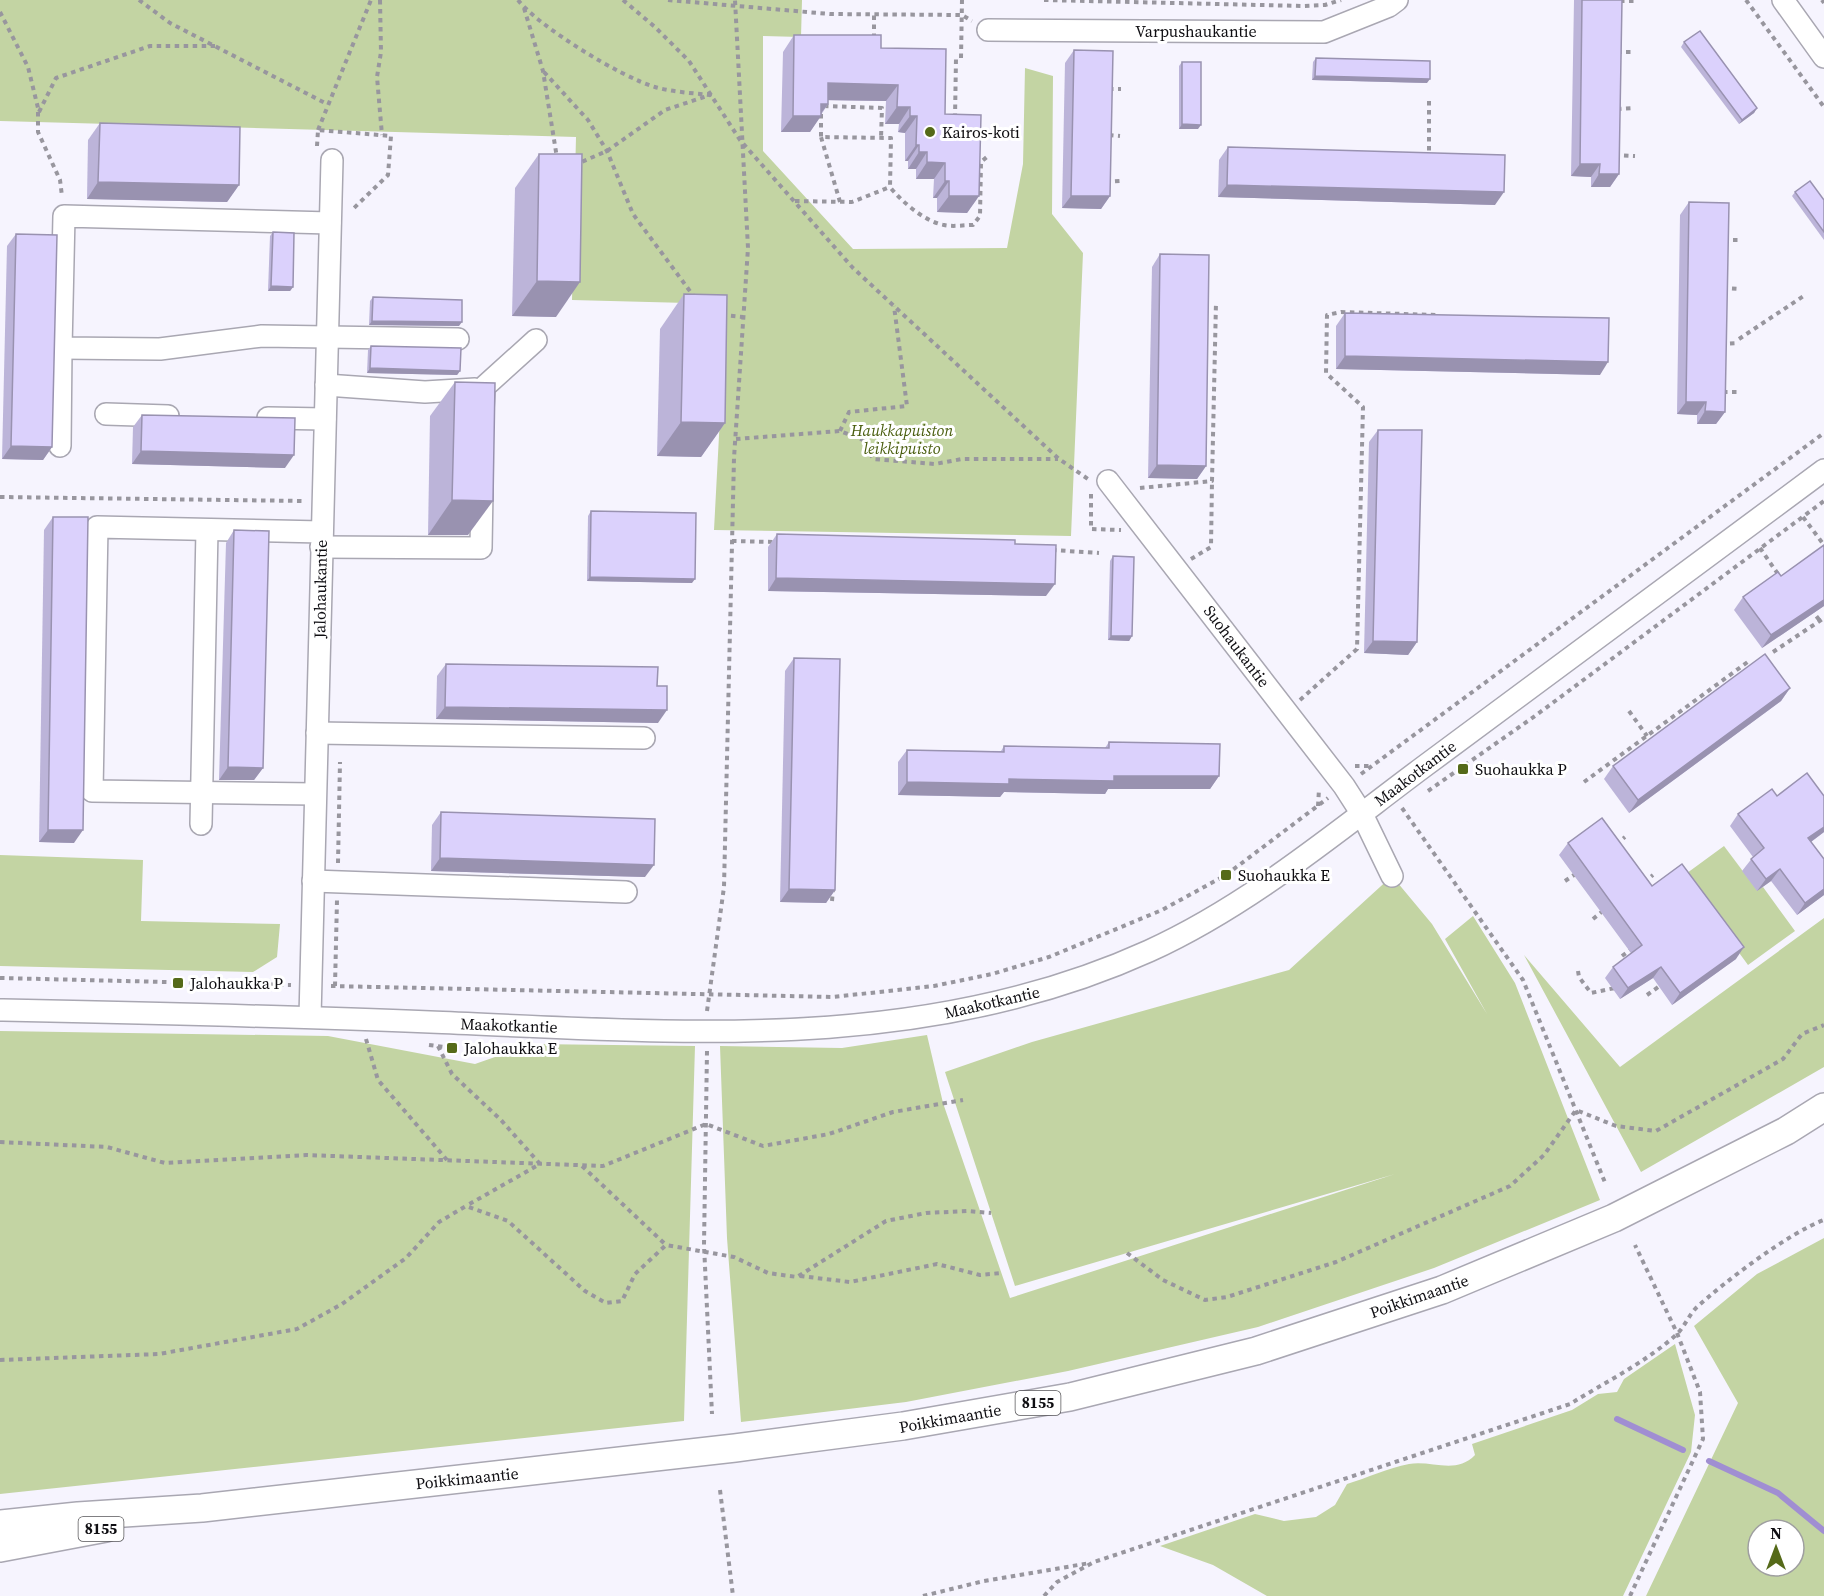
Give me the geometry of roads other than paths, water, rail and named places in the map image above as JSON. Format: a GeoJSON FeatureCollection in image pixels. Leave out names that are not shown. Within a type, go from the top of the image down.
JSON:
{"type":"FeatureCollection","features":[{"type":"Feature","properties":{"kind":"main road","name":"Poikkimaantie"},"geometry":{"type":"LineString","coordinates":[[0,1524],[201,1508],[735,1448],[891,1428],[1105,1388],[1256,1351],[1442,1290],[1614,1218],[1786,1131],[1824,1107]]}},
{"type":"Feature","properties":{"kind":"main road","name":"Poikkimaantie"},"geometry":{"type":"LineString","coordinates":[[0,1548],[201,1508]]}},
{"type":"Feature","properties":{"kind":"street","name":"Varpushaukantie"},"geometry":{"type":"LineString","coordinates":[[988,30],[1324,32],[1389,6],[1397,0]]}},
{"type":"Feature","properties":{"kind":"street"},"geometry":{"type":"LineString","coordinates":[[1783,0],[1824,57]]}},
{"type":"Feature","properties":{"kind":"street","name":"Jalohaukantie"},"geometry":{"type":"LineString","coordinates":[[309,1017],[332,160]]}},
{"type":"Feature","properties":{"kind":"street"},"geometry":{"type":"LineString","coordinates":[[60,446],[64,216],[330,222]]}},
{"type":"Feature","properties":{"kind":"street"},"geometry":{"type":"LineString","coordinates":[[62,348],[160,349],[262,336],[327,335],[458,339]]}},
{"type":"Feature","properties":{"kind":"street"},"geometry":{"type":"LineString","coordinates":[[326,385],[425,392],[465,392],[484,387],[536,340]]}},
{"type":"Feature","properties":{"kind":"street"},"geometry":{"type":"LineString","coordinates":[[483,422],[484,387]]}},
{"type":"Feature","properties":{"kind":"street"},"geometry":{"type":"LineString","coordinates":[[106,414],[189,416]]}},
{"type":"Feature","properties":{"kind":"street"},"geometry":{"type":"LineString","coordinates":[[248,418],[325,419]]}},
{"type":"Feature","properties":{"kind":"street"},"geometry":{"type":"LineString","coordinates":[[315,794],[92,791],[97,527],[207,530],[322,540],[481,548],[482,468]]}},
{"type":"Feature","properties":{"kind":"street","name":"Maakotkantie"},"geometry":{"type":"LineString","coordinates":[[0,1010],[309,1017],[707,1034],[842,1027],[954,1014],[1067,984],[1152,950],[1237,902],[1362,814],[1824,470]]}},
{"type":"Feature","properties":{"kind":"street","name":"Suohaukantie"},"geometry":{"type":"LineString","coordinates":[[1108,481],[1344,786],[1362,814],[1392,876]]}},
{"type":"Feature","properties":{"kind":"street"},"geometry":{"type":"LineString","coordinates":[[201,825],[207,530]]}},
{"type":"Feature","properties":{"kind":"street"},"geometry":{"type":"LineString","coordinates":[[317,733],[644,738]]}},
{"type":"Feature","properties":{"kind":"street"},"geometry":{"type":"LineString","coordinates":[[313,881],[626,892]]}},
{"type":"Feature","properties":{"kind":"waterway"},"geometry":{"type":"LineString","coordinates":[[1617,1419],[1683,1450]]}},
{"type":"Feature","properties":{"kind":"waterway"},"geometry":{"type":"LineString","coordinates":[[1709,1461],[1778,1493],[1824,1531]]}},
{"type":"Feature","properties":{"kind":"place","name":"Kairos-koti"},"geometry":{"type":"Point","coordinates":[930,132]}},
{"type":"Feature","properties":{"kind":"place","name":"Suohaukka P"},"geometry":{"type":"Point","coordinates":[1463,769]}},
{"type":"Feature","properties":{"kind":"place","name":"Suohaukka E"},"geometry":{"type":"Point","coordinates":[1226,875]}},
{"type":"Feature","properties":{"kind":"place","name":"Jalohaukka P"},"geometry":{"type":"Point","coordinates":[178,983]}},
{"type":"Feature","properties":{"kind":"place","name":"Jalohaukka E"},"geometry":{"type":"Point","coordinates":[452,1048]}},
{"type":"Feature","properties":{"kind":"park label","name":"Haukkapuiston leikkipuisto"},"geometry":{"type":"Point","coordinates":[902,439]}}]}
